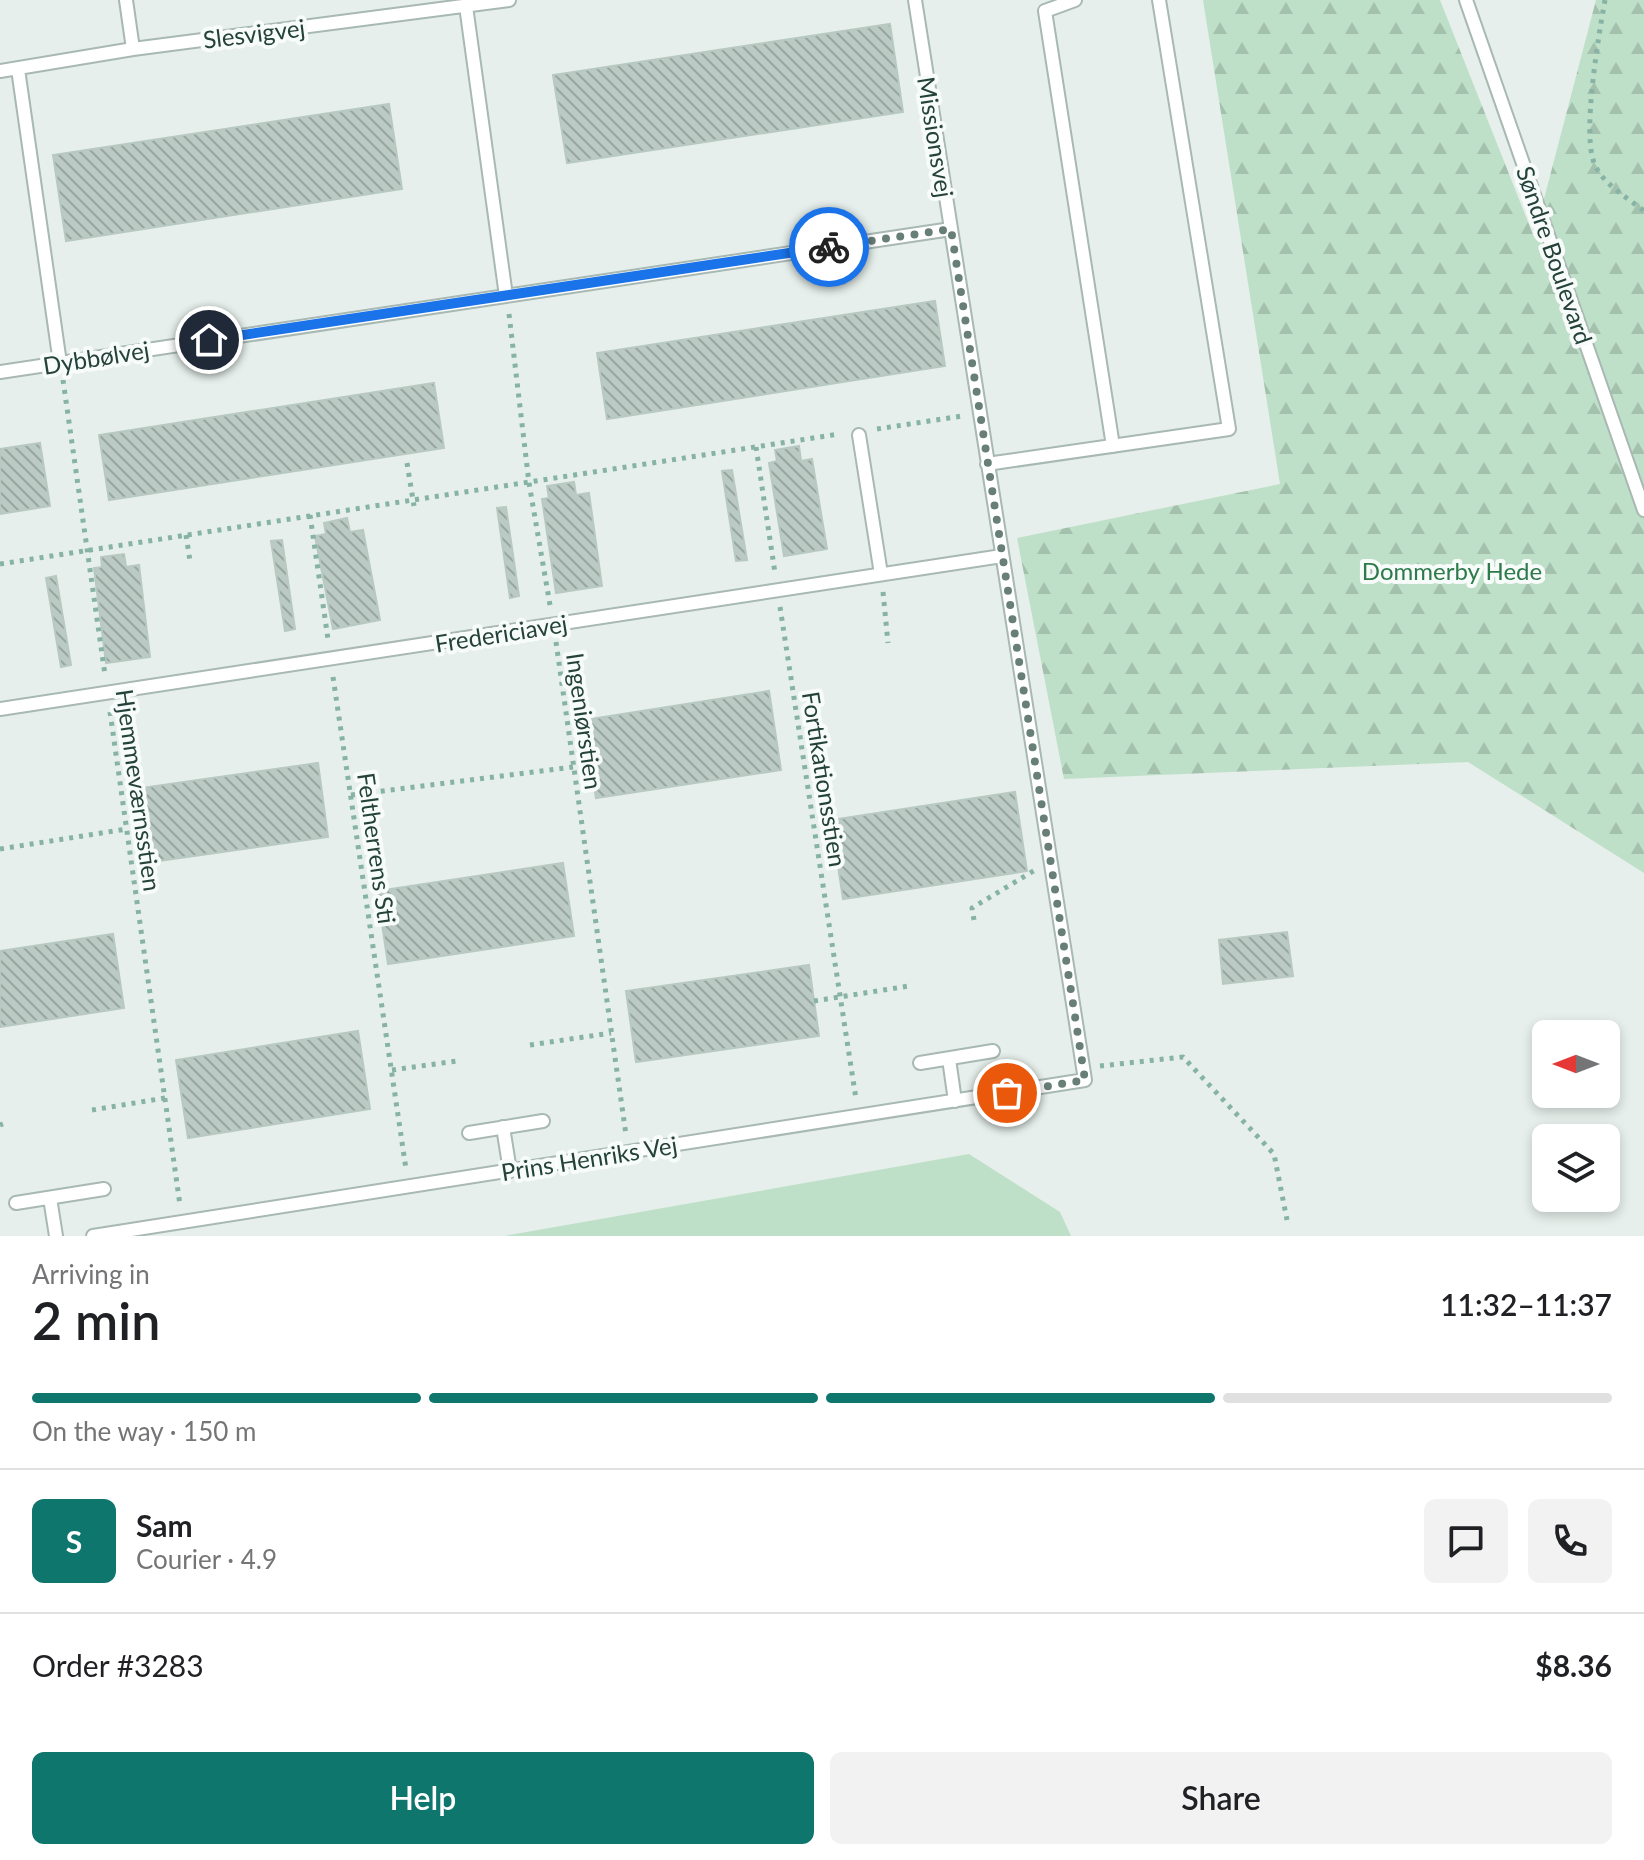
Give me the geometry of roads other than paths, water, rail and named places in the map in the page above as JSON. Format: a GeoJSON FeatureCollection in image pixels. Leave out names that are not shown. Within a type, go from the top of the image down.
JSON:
{"type":"FeatureCollection","features":[{"type":"Feature","properties":{"kind":"lane"},"geometry":{"type":"LineString","coordinates":[[126,0],[133,49]]}},
{"type":"Feature","properties":{"kind":"lane","name":"Slesvigvej"},"geometry":{"type":"LineString","coordinates":[[0,71],[133,49],[509,0]]}},
{"type":"Feature","properties":{"kind":"lane","name":"Missionsvej"},"geometry":{"type":"LineString","coordinates":[[915,0],[1084,1074]]}},
{"type":"Feature","properties":{"kind":"lane"},"geometry":{"type":"LineString","coordinates":[[1075,0],[1045,11],[1113,446]]}},
{"type":"Feature","properties":{"kind":"lane"},"geometry":{"type":"LineString","coordinates":[[987,464],[1229,429],[1159,0]]}},
{"type":"Feature","properties":{"kind":"lane","name":"Søndre Boulevard"},"geometry":{"type":"LineString","coordinates":[[1466,0],[1644,510]]}},
{"type":"Feature","properties":{"kind":"lane"},"geometry":{"type":"LineString","coordinates":[[466,6],[506,296]]}},
{"type":"Feature","properties":{"kind":"lane"},"geometry":{"type":"LineString","coordinates":[[18,69],[60,363]]}},
{"type":"Feature","properties":{"kind":"lane","name":"Dybbølvej"},"geometry":{"type":"LineString","coordinates":[[0,372],[951,229]]}},
{"type":"Feature","properties":{"kind":"lane"},"geometry":{"type":"LineString","coordinates":[[859,435],[881,574]]}},
{"type":"Feature","properties":{"kind":"lane","name":"Fredericiavej"},"geometry":{"type":"LineString","coordinates":[[0,709],[1002,556]]}},
{"type":"Feature","properties":{"kind":"lane"},"geometry":{"type":"LineString","coordinates":[[920,1063],[993,1051]]}},
{"type":"Feature","properties":{"kind":"lane"},"geometry":{"type":"LineString","coordinates":[[949,1059],[955,1101]]}},
{"type":"Feature","properties":{"kind":"lane","name":"Prins Henriks Vej"},"geometry":{"type":"LineString","coordinates":[[93,1236],[955,1101],[1084,1074]]}},
{"type":"Feature","properties":{"kind":"lane"},"geometry":{"type":"LineString","coordinates":[[469,1133],[543,1121]]}},
{"type":"Feature","properties":{"kind":"lane"},"geometry":{"type":"LineString","coordinates":[[503,1127],[510,1171]]}},
{"type":"Feature","properties":{"kind":"lane"},"geometry":{"type":"LineString","coordinates":[[16,1203],[104,1189]]}},
{"type":"Feature","properties":{"kind":"lane"},"geometry":{"type":"LineString","coordinates":[[50,1198],[56,1236]]}},
{"type":"Feature","properties":{"kind":"park label","name":"Dommerby Hede"},"geometry":{"type":"Point","coordinates":[1452,570]}}]}
